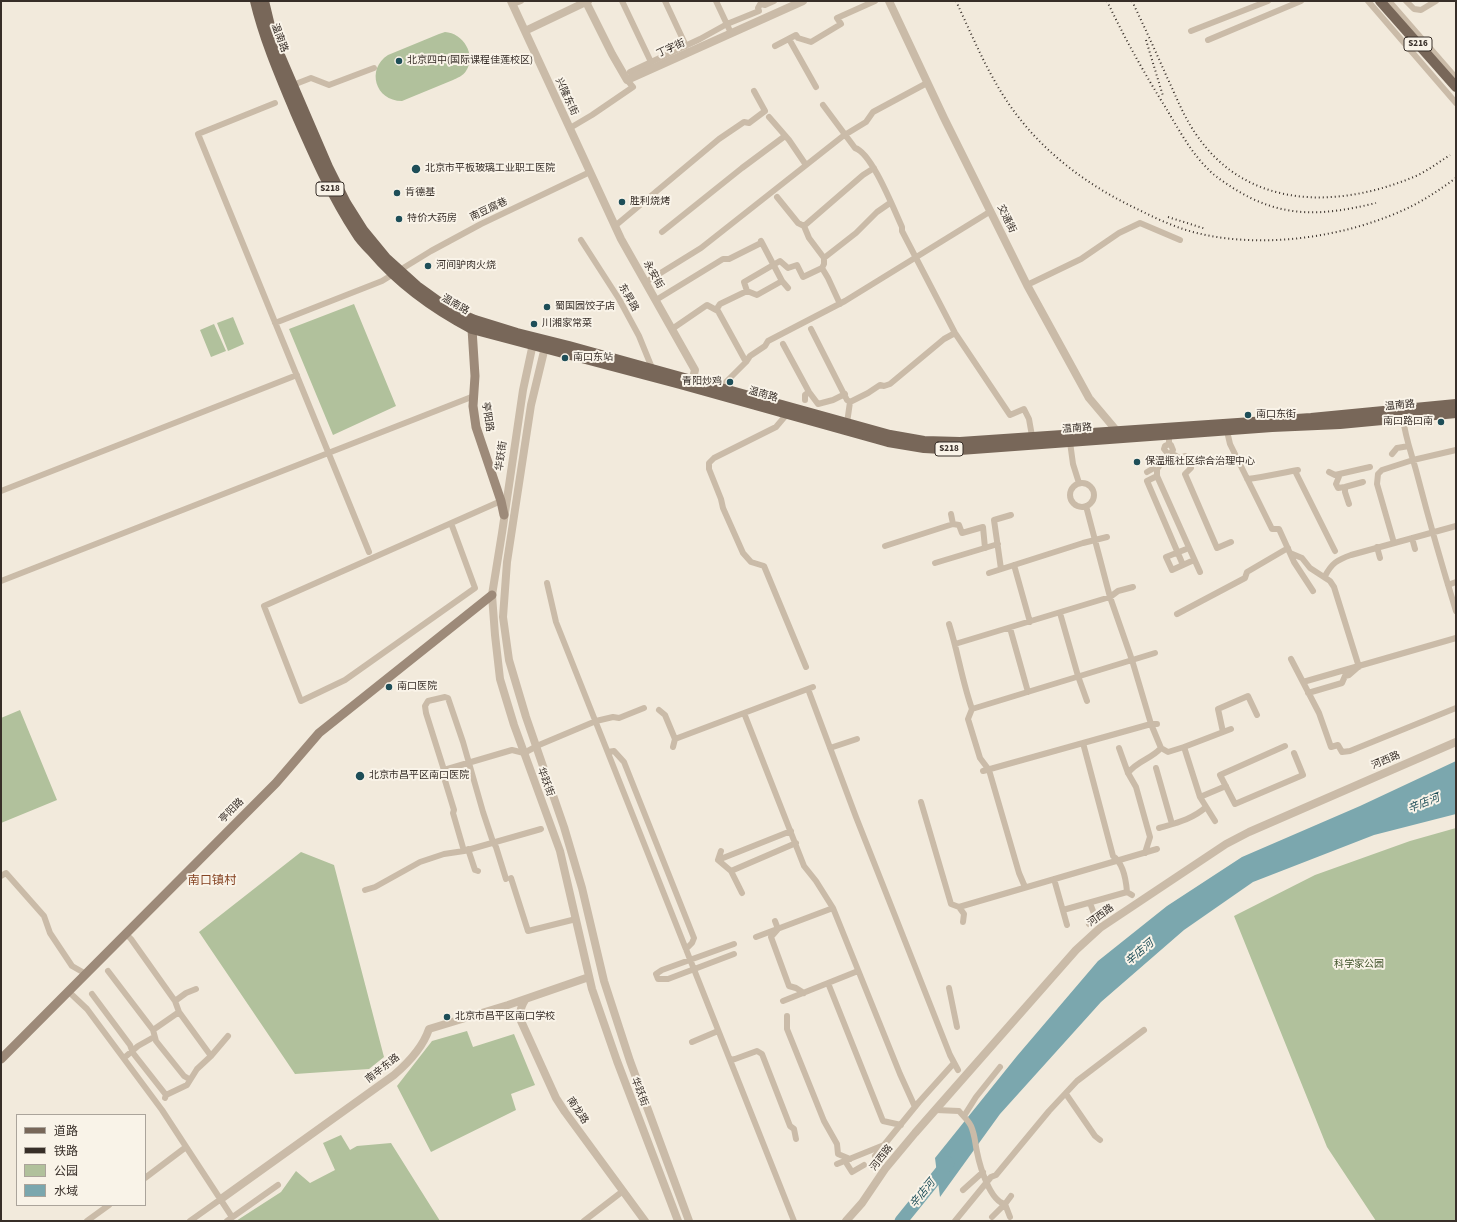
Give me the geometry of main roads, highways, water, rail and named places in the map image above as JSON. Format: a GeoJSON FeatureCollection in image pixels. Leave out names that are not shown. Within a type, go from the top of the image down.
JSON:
{"type":"FeatureCollection","features":[{"type":"Feature","properties":{"kind":"main road","name":"温南路"},"geometry":{"type":"LineString","coordinates":[[255,1],[266,39],[288,95],[321,171],[336,201],[357,235],[381,263],[397,272],[473,324],[546,344],[652,368],[692,384],[721,388],[890,435],[924,440],[960,442],[1032,436],[1116,434],[1311,418],[1456,404]]}},
{"type":"Feature","properties":{"kind":"main road","name":"温南路"},"geometry":{"type":"LineString","coordinates":[[264,1],[270,26],[292,86],[328,168],[346,203],[363,230],[397,272]]}},
{"type":"Feature","properties":{"kind":"main road","name":"S216"},"geometry":{"type":"LineString","coordinates":[[1380,1],[1456,87]]}},
{"type":"Feature","properties":{"kind":"main road","name":"亭阳路"},"geometry":{"type":"LineString","coordinates":[[473,324],[475,376],[473,406],[476,427],[502,501],[504,515]]}},
{"type":"Feature","properties":{"kind":"main road","name":"温南路"},"geometry":{"type":"LineString","coordinates":[[546,344],[692,384],[787,414],[888,442],[924,448],[960,450],[1070,442],[1116,434],[1169,439],[1227,431],[1340,424],[1456,413]]}},
{"type":"Feature","properties":{"kind":"main road","name":"亭阳路"},"geometry":{"type":"LineString","coordinates":[[1,1059],[276,783],[319,733],[492,595]]}},
{"type":"Feature","properties":{"kind":"water"},"geometry":{"type":"Polygon","coordinates":[[[1456,761],[1456,814],[1374,835],[1253,882],[1184,930],[1101,1002],[1000,1114],[940,1197],[935,1158],[1017,1056],[1098,961],[1167,906],[1242,857],[1360,806],[1456,761]]]}},
{"type":"Feature","properties":{"kind":"waterway","name":"辛店河"},"geometry":{"type":"LineString","coordinates":[[901,1221],[948,1163]]}},
{"type":"Feature","properties":{"kind":"railway"},"geometry":{"type":"LineString","coordinates":[[956,1],[994,80],[1013,110],[1035,136],[1059,159],[1086,180],[1114,197],[1176,227],[1211,236],[1240,240],[1301,238],[1331,233],[1360,226],[1414,205],[1456,178]]}},
{"type":"Feature","properties":{"kind":"railway"},"geometry":{"type":"LineString","coordinates":[[1107,1],[1141,67],[1184,138],[1195,154],[1216,176],[1251,198],[1286,210],[1320,212],[1376,203]]}},
{"type":"Feature","properties":{"kind":"railway"},"geometry":{"type":"LineString","coordinates":[[1132,1],[1188,122],[1198,137],[1219,161],[1243,179],[1270,190],[1298,196],[1328,197],[1358,194],[1387,187],[1416,176],[1430,169],[1450,155]]}},
{"type":"Feature","properties":{"kind":"railway"},"geometry":{"type":"LineString","coordinates":[[1146,40],[1163,96]]}},
{"type":"Feature","properties":{"kind":"railway"},"geometry":{"type":"LineString","coordinates":[[1168,217],[1206,229]]}},
{"type":"Feature","properties":{"kind":"place","name":"北京四中(国际课程佳莲校区)"},"geometry":{"type":"Point","coordinates":[399,61]}},
{"type":"Feature","properties":{"kind":"place","name":"北京市平板玻璃工业职工医院"},"geometry":{"type":"Point","coordinates":[416,169]}},
{"type":"Feature","properties":{"kind":"place","name":"肯德基"},"geometry":{"type":"Point","coordinates":[397,193]}},
{"type":"Feature","properties":{"kind":"place","name":"胜利烧烤"},"geometry":{"type":"Point","coordinates":[622,202]}},
{"type":"Feature","properties":{"kind":"place","name":"特价大药房"},"geometry":{"type":"Point","coordinates":[399,219]}},
{"type":"Feature","properties":{"kind":"place","name":"河间驴肉火烧"},"geometry":{"type":"Point","coordinates":[428,266]}},
{"type":"Feature","properties":{"kind":"place","name":"蜀国园饺子店"},"geometry":{"type":"Point","coordinates":[547,307]}},
{"type":"Feature","properties":{"kind":"place","name":"川湘家常菜"},"geometry":{"type":"Point","coordinates":[534,324]}},
{"type":"Feature","properties":{"kind":"place","name":"南口东站"},"geometry":{"type":"Point","coordinates":[565,358]}},
{"type":"Feature","properties":{"kind":"place","name":"青阳炒鸡"},"geometry":{"type":"Point","coordinates":[730,382]}},
{"type":"Feature","properties":{"kind":"place","name":"南口东街"},"geometry":{"type":"Point","coordinates":[1248,415]}},
{"type":"Feature","properties":{"kind":"place","name":"南口路口南"},"geometry":{"type":"Point","coordinates":[1441,422]}},
{"type":"Feature","properties":{"kind":"place","name":"保温瓶社区综合治理中心"},"geometry":{"type":"Point","coordinates":[1137,462]}},
{"type":"Feature","properties":{"kind":"place","name":"南口医院"},"geometry":{"type":"Point","coordinates":[389,687]}},
{"type":"Feature","properties":{"kind":"place","name":"北京市昌平区南口医院"},"geometry":{"type":"Point","coordinates":[360,776]}},
{"type":"Feature","properties":{"kind":"place","name":"北京市昌平区南口学校"},"geometry":{"type":"Point","coordinates":[447,1017]}},
{"type":"Feature","properties":{"kind":"district","name":"南口镇村"},"geometry":{"type":"Point","coordinates":[212,881]}},
{"type":"Feature","properties":{"kind":"park label","name":"科学家公园"},"geometry":{"type":"Point","coordinates":[1359,965]}}]}
